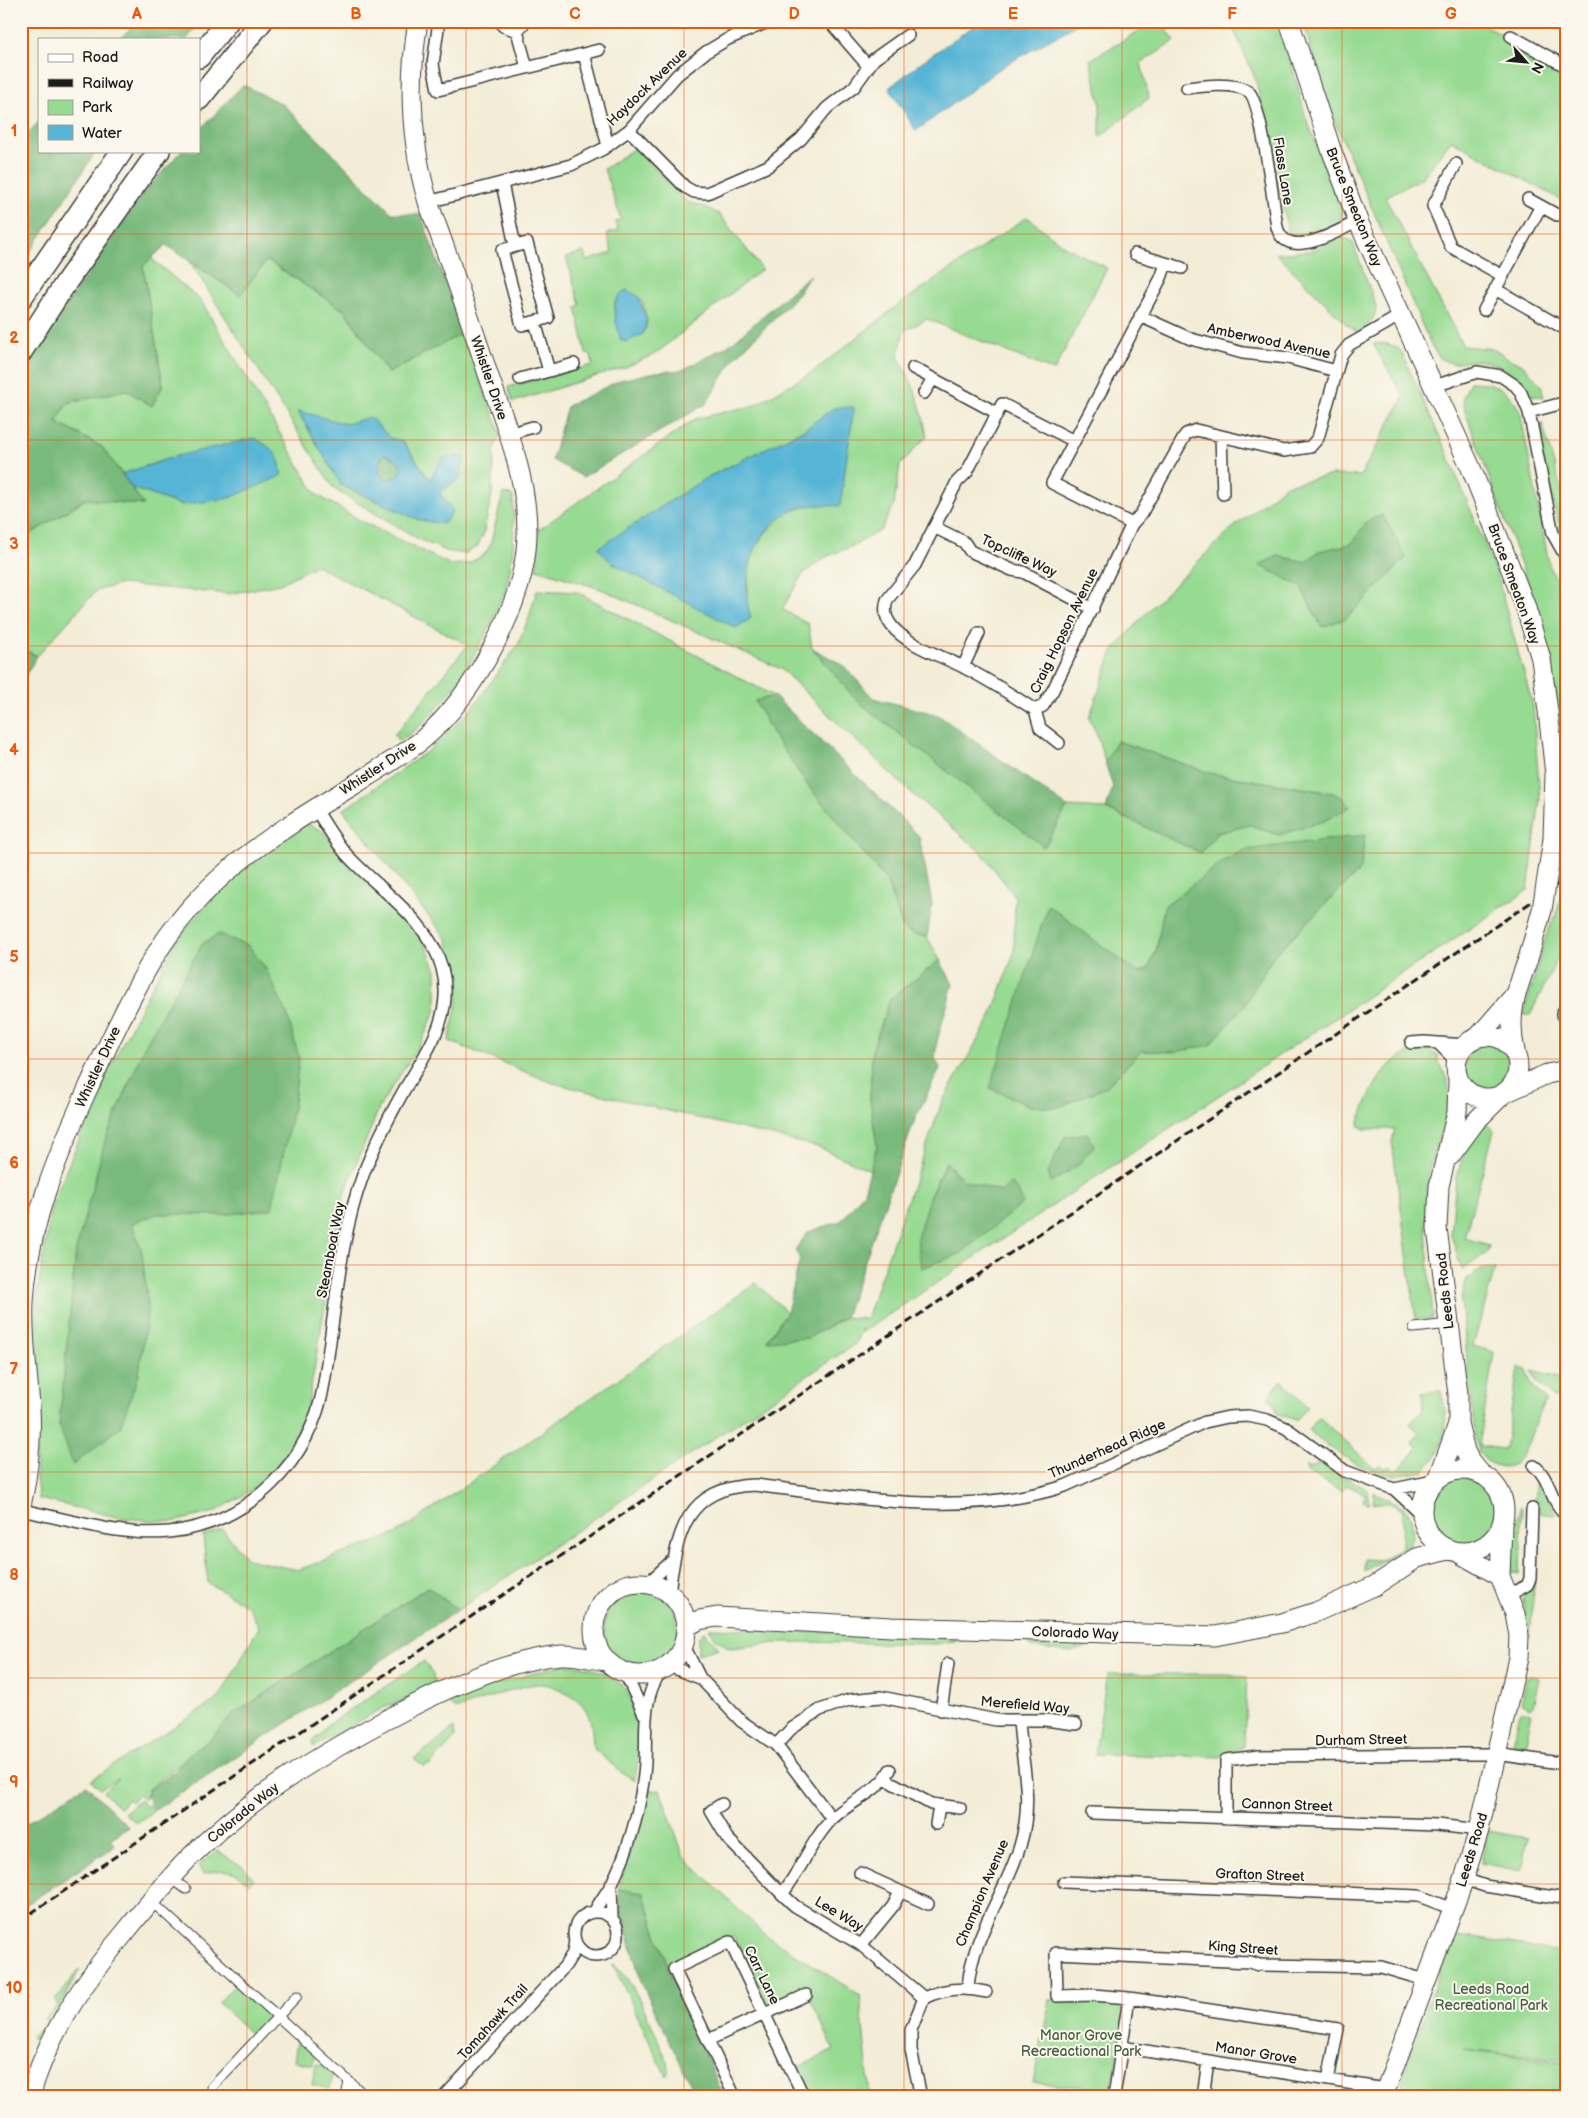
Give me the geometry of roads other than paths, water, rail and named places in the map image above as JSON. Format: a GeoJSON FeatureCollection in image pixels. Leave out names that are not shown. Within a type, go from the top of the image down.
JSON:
{"type":"FeatureCollection","features":[{"type":"Feature","properties":{"kind":"highway"},"geometry":{"type":"LineString","coordinates":[[200,56],[228,21]]}},
{"type":"Feature","properties":{"kind":"highway"},"geometry":{"type":"LineString","coordinates":[[200,98],[262,21]]}},
{"type":"Feature","properties":{"kind":"highway"},"geometry":{"type":"LineString","coordinates":[[21,298],[121,152]]}},
{"type":"Feature","properties":{"kind":"highway"},"geometry":{"type":"LineString","coordinates":[[21,352],[67,281],[157,152]]}},
{"type":"Feature","properties":{"kind":"main road","name":"Whistler Drive"},"geometry":{"type":"LineString","coordinates":[[21,1508],[30,1442],[30,1407],[23,1332],[24,1271],[40,1205],[68,1128],[110,1039],[151,962],[175,926],[214,882],[273,834],[393,760],[424,738],[453,709],[478,674],[493,647],[508,615],[526,555],[527,535],[520,476],[508,434],[428,202],[415,137],[412,101],[418,21]]}},
{"type":"Feature","properties":{"kind":"main road","name":"Bruce Smeaton Way"},"geometry":{"type":"LineString","coordinates":[[1289,21],[1327,140],[1358,221],[1435,386],[1489,513],[1525,605],[1541,659],[1555,774],[1553,839],[1548,882],[1528,959],[1514,997],[1511,1033],[1516,1053]]}},
{"type":"Feature","properties":{"kind":"main road","name":"Bruce Smeaton Way"},"geometry":{"type":"LineString","coordinates":[[1467,1047],[1514,997]]}},
{"type":"Feature","properties":{"kind":"main road"},"geometry":{"type":"LineString","coordinates":[[1547,1074],[1527,1066],[1500,1038],[1490,1035],[1467,1047],[1458,1080],[1470,1094],[1483,1098],[1504,1094],[1547,1074],[1567,1070]]}},
{"type":"Feature","properties":{"kind":"main road"},"geometry":{"type":"LineString","coordinates":[[1447,1159],[1476,1122],[1504,1094],[1518,1075],[1516,1053]]}},
{"type":"Feature","properties":{"kind":"main road","name":"Leeds Road"},"geometry":{"type":"LineString","coordinates":[[1458,1080],[1457,1112],[1440,1186],[1437,1228],[1458,1394],[1458,1423]]}},
{"type":"Feature","properties":{"kind":"main road"},"geometry":{"type":"LineString","coordinates":[[1458,1423],[1465,1450],[1470,1461],[1481,1474]]}},
{"type":"Feature","properties":{"kind":"main road"},"geometry":{"type":"LineString","coordinates":[[1417,1558],[1422,1543],[1427,1491],[1436,1479],[1458,1423]]}},
{"type":"Feature","properties":{"kind":"main road"},"geometry":{"type":"LineString","coordinates":[[1436,1479],[1460,1470],[1481,1474],[1489,1478],[1500,1492],[1504,1509],[1502,1526],[1495,1537],[1485,1546],[1473,1551],[1453,1551]]}},
{"type":"Feature","properties":{"kind":"main road"},"geometry":{"type":"LineString","coordinates":[[1423,1520],[1429,1536],[1500,1576]]}},
{"type":"Feature","properties":{"kind":"main road","name":"Leeds Road"},"geometry":{"type":"LineString","coordinates":[[1384,2093],[1464,1879],[1479,1830],[1518,1658],[1519,1636],[1509,1595],[1500,1576],[1502,1526]]}},
{"type":"Feature","properties":{"kind":"main road","name":"Colorado Way"},"geometry":{"type":"LineString","coordinates":[[686,1627],[699,1620],[717,1617],[910,1628],[1215,1636],[1282,1623],[1316,1612],[1374,1586],[1417,1558],[1453,1551]]}},
{"type":"Feature","properties":{"kind":"main road"},"geometry":{"type":"LineString","coordinates":[[634,1583],[648,1583],[672,1595],[686,1618],[684,1646],[665,1668],[647,1675],[625,1673],[606,1661],[597,1645],[594,1630],[596,1616],[601,1604],[610,1594],[634,1583]]}},
{"type":"Feature","properties":{"kind":"main road","name":"Colorado Way"},"geometry":{"type":"LineString","coordinates":[[672,1595],[691,1608],[717,1617]]}},
{"type":"Feature","properties":{"kind":"main road","name":"Colorado Way"},"geometry":{"type":"LineString","coordinates":[[562,1655],[583,1642],[594,1630]]}},
{"type":"Feature","properties":{"kind":"main road","name":"Colorado Way"},"geometry":{"type":"LineString","coordinates":[[30,2097],[64,2018],[101,1961],[151,1900],[190,1857],[242,1811],[286,1778],[334,1747],[420,1702],[460,1685],[522,1662],[562,1655],[606,1661]]}},
{"type":"Feature","properties":{"kind":"street"},"geometry":{"type":"LineString","coordinates":[[438,21],[434,64],[438,90],[599,50]]}},
{"type":"Feature","properties":{"kind":"street"},"geometry":{"type":"LineString","coordinates":[[517,31],[526,21]]}},
{"type":"Feature","properties":{"kind":"street","name":"Haydock Avenue"},"geometry":{"type":"LineString","coordinates":[[428,202],[571,165],[608,146],[629,130],[677,75],[706,52],[728,39],[770,21]]}},
{"type":"Feature","properties":{"kind":"street"},"geometry":{"type":"LineString","coordinates":[[830,21],[868,66]]}},
{"type":"Feature","properties":{"kind":"street"},"geometry":{"type":"LineString","coordinates":[[503,26],[517,31]]}},
{"type":"Feature","properties":{"kind":"street"},"geometry":{"type":"LineString","coordinates":[[517,31],[527,68]]}},
{"type":"Feature","properties":{"kind":"street"},"geometry":{"type":"LineString","coordinates":[[629,130],[686,187],[694,192],[707,193],[768,166],[786,153],[801,139],[827,108],[854,87],[868,66],[908,35]]}},
{"type":"Feature","properties":{"kind":"street"},"geometry":{"type":"LineString","coordinates":[[1511,36],[1567,67]]}},
{"type":"Feature","properties":{"kind":"street"},"geometry":{"type":"LineString","coordinates":[[584,54],[608,146]]}},
{"type":"Feature","properties":{"kind":"street","name":"Flass Lane"},"geometry":{"type":"LineString","coordinates":[[1186,88],[1219,86],[1247,91],[1251,94],[1258,116],[1277,227],[1281,235],[1288,240],[1298,243],[1315,242],[1358,221]]}},
{"type":"Feature","properties":{"kind":"street"},"geometry":{"type":"LineString","coordinates":[[1456,164],[1433,206],[1450,246],[1503,276]]}},
{"type":"Feature","properties":{"kind":"street"},"geometry":{"type":"LineString","coordinates":[[502,183],[515,246]]}},
{"type":"Feature","properties":{"kind":"street"},"geometry":{"type":"LineString","coordinates":[[1528,199],[1557,215]]}},
{"type":"Feature","properties":{"kind":"street"},"geometry":{"type":"LineString","coordinates":[[1484,310],[1541,206]]}},
{"type":"Feature","properties":{"kind":"street"},"geometry":{"type":"LineString","coordinates":[[527,243],[548,318],[535,322],[522,325],[502,250],[527,243]]}},
{"type":"Feature","properties":{"kind":"street"},"geometry":{"type":"LineString","coordinates":[[1135,254],[1182,268]]}},
{"type":"Feature","properties":{"kind":"street"},"geometry":{"type":"LineString","coordinates":[[1132,524],[1052,483],[1161,278],[1166,264]]}},
{"type":"Feature","properties":{"kind":"street"},"geometry":{"type":"LineString","coordinates":[[1495,289],[1567,330]]}},
{"type":"Feature","properties":{"kind":"street","name":"Amberwood Avenue"},"geometry":{"type":"LineString","coordinates":[[1142,312],[1191,339],[1243,353],[1288,358],[1336,371]]}},
{"type":"Feature","properties":{"kind":"street","name":"Craig Hopson Avenue"},"geometry":{"type":"LineString","coordinates":[[997,413],[967,472],[957,482],[909,576],[887,600],[885,614],[892,627],[919,647],[963,666],[1035,710],[1043,706],[1053,690],[1132,524],[1141,514],[1186,434],[1196,430],[1284,451],[1310,447],[1318,438],[1341,355],[1349,345],[1401,316]]}},
{"type":"Feature","properties":{"kind":"street"},"geometry":{"type":"LineString","coordinates":[[535,322],[549,371]]}},
{"type":"Feature","properties":{"kind":"street"},"geometry":{"type":"LineString","coordinates":[[520,379],[574,364]]}},
{"type":"Feature","properties":{"kind":"street"},"geometry":{"type":"LineString","coordinates":[[913,368],[997,413],[1002,404],[1074,441]]}},
{"type":"Feature","properties":{"kind":"street"},"geometry":{"type":"LineString","coordinates":[[1435,386],[1477,372],[1501,376],[1516,386],[1529,412],[1553,534],[1567,559]]}},
{"type":"Feature","properties":{"kind":"street"},"geometry":{"type":"LineString","coordinates":[[924,393],[933,379]]}},
{"type":"Feature","properties":{"kind":"street"},"geometry":{"type":"LineString","coordinates":[[1529,412],[1567,402]]}},
{"type":"Feature","properties":{"kind":"street"},"geometry":{"type":"LineString","coordinates":[[508,434],[533,428]]}},
{"type":"Feature","properties":{"kind":"street"},"geometry":{"type":"LineString","coordinates":[[1221,436],[1223,494]]}},
{"type":"Feature","properties":{"kind":"street","name":"Topcliffe Way"},"geometry":{"type":"LineString","coordinates":[[934,527],[964,542],[970,551],[1012,570],[1023,572],[1093,609]]}},
{"type":"Feature","properties":{"kind":"street"},"geometry":{"type":"LineString","coordinates":[[963,666],[980,633]]}},
{"type":"Feature","properties":{"kind":"street"},"geometry":{"type":"LineString","coordinates":[[1035,710],[1040,728],[1059,743]]}},
{"type":"Feature","properties":{"kind":"street","name":"Steamboat Way"},"geometry":{"type":"LineString","coordinates":[[21,1508],[140,1532],[168,1532],[196,1528],[235,1512],[271,1486],[290,1465],[312,1428],[324,1384],[342,1260],[362,1177],[382,1130],[432,1046],[444,1013],[446,1001],[442,969],[436,950],[412,919],[346,854],[315,808]]}},
{"type":"Feature","properties":{"kind":"street"},"geometry":{"type":"LineString","coordinates":[[1567,1005],[1562,1014],[1567,1022]]}},
{"type":"Feature","properties":{"kind":"street"},"geometry":{"type":"LineString","coordinates":[[1411,1043],[1437,1043],[1467,1047]]}},
{"type":"Feature","properties":{"kind":"street"},"geometry":{"type":"LineString","coordinates":[[1437,1043],[1467,1047]]}},
{"type":"Feature","properties":{"kind":"street"},"geometry":{"type":"LineString","coordinates":[[1414,1328],[1440,1325]]}},
{"type":"Feature","properties":{"kind":"street","name":"Thunderhead Ridge"},"geometry":{"type":"LineString","coordinates":[[672,1595],[673,1560],[693,1510],[706,1497],[720,1490],[737,1486],[755,1485],[897,1500],[951,1503],[998,1501],[1065,1486],[1205,1422],[1228,1417],[1248,1416],[1267,1420],[1286,1428],[1345,1471],[1394,1489],[1423,1520]]}},
{"type":"Feature","properties":{"kind":"street"},"geometry":{"type":"LineString","coordinates":[[1534,1466],[1545,1476],[1560,1507],[1567,1515]]}},
{"type":"Feature","properties":{"kind":"street"},"geometry":{"type":"LineString","coordinates":[[1394,1489],[1436,1479]]}},
{"type":"Feature","properties":{"kind":"street"},"geometry":{"type":"LineString","coordinates":[[1509,1595],[1527,1585],[1530,1578],[1532,1509]]}},
{"type":"Feature","properties":{"kind":"street","name":"Thunderhead Ridge"},"geometry":{"type":"LineString","coordinates":[[648,1583],[673,1560]]}},
{"type":"Feature","properties":{"kind":"street"},"geometry":{"type":"LineString","coordinates":[[684,1646],[700,1678],[741,1722],[776,1745],[832,1819]]}},
{"type":"Feature","properties":{"kind":"street"},"geometry":{"type":"LineString","coordinates":[[941,1710],[948,1664]]}},
{"type":"Feature","properties":{"kind":"street"},"geometry":{"type":"LineString","coordinates":[[665,1668],[700,1678]]}},
{"type":"Feature","properties":{"kind":"street","name":"Tomahawk Trail"},"geometry":{"type":"LineString","coordinates":[[444,2097],[565,1966],[573,1952],[576,1924],[583,1916],[595,1911],[611,1886],[635,1820],[644,1781],[646,1740],[644,1714],[648,1693],[665,1668]]}},
{"type":"Feature","properties":{"kind":"street","name":"Tomahawk Trail"},"geometry":{"type":"LineString","coordinates":[[625,1673],[644,1714]]}},
{"type":"Feature","properties":{"kind":"street","name":"Merefield Way"},"geometry":{"type":"LineString","coordinates":[[776,1745],[791,1729],[817,1712],[849,1700],[882,1697],[941,1710],[1018,1721],[1045,1720],[1076,1724]]}},
{"type":"Feature","properties":{"kind":"street","name":"Champion Avenue"},"geometry":{"type":"LineString","coordinates":[[968,1987],[969,1965],[976,1945],[1007,1880],[1020,1845],[1025,1822],[1028,1806],[1027,1774],[1018,1721]]}},
{"type":"Feature","properties":{"kind":"street","name":"Durham Street"},"geometry":{"type":"LineString","coordinates":[[1226,1818],[1226,1760],[1259,1756],[1496,1754],[1567,1764]]}},
{"type":"Feature","properties":{"kind":"street"},"geometry":{"type":"LineString","coordinates":[[782,1894],[793,1881],[808,1849],[832,1819],[887,1774],[939,1806],[960,1808]]}},
{"type":"Feature","properties":{"kind":"street","name":"Lee Way"},"geometry":{"type":"LineString","coordinates":[[722,1804],[711,1811],[727,1838],[782,1894],[795,1906],[861,1945],[924,1998]]}},
{"type":"Feature","properties":{"kind":"street"},"geometry":{"type":"LineString","coordinates":[[936,1824],[939,1806]]}},
{"type":"Feature","properties":{"kind":"street","name":"Cannon Street"},"geometry":{"type":"LineString","coordinates":[[1092,1813],[1437,1825],[1479,1830]]}},
{"type":"Feature","properties":{"kind":"street"},"geometry":{"type":"LineString","coordinates":[[860,1873],[928,1904]]}},
{"type":"Feature","properties":{"kind":"street"},"geometry":{"type":"LineString","coordinates":[[1464,1879],[1485,1886],[1567,1899]]}},
{"type":"Feature","properties":{"kind":"street"},"geometry":{"type":"LineString","coordinates":[[176,1882],[186,1889]]}},
{"type":"Feature","properties":{"kind":"street","name":"Grafton Street"},"geometry":{"type":"LineString","coordinates":[[1064,1882],[1419,1896],[1453,1909]]}},
{"type":"Feature","properties":{"kind":"street","name":"Tomahawk Trail"},"geometry":{"type":"LineString","coordinates":[[565,1966],[594,1956],[604,1955],[611,1951],[617,1942],[619,1930],[612,1917],[611,1886]]}},
{"type":"Feature","properties":{"kind":"street"},"geometry":{"type":"LineString","coordinates":[[861,1945],[893,1906],[900,1892]]}},
{"type":"Feature","properties":{"kind":"street"},"geometry":{"type":"LineString","coordinates":[[151,1900],[362,2093]]}},
{"type":"Feature","properties":{"kind":"street"},"geometry":{"type":"LineString","coordinates":[[595,1911],[612,1917]]}},
{"type":"Feature","properties":{"kind":"street"},"geometry":{"type":"LineString","coordinates":[[575,1940],[582,1951],[594,1956]]}},
{"type":"Feature","properties":{"kind":"street","name":"Carr Lane"},"geometry":{"type":"LineString","coordinates":[[735,2097],[674,1969],[730,1942],[804,2097]]}},
{"type":"Feature","properties":{"kind":"street","name":"King Street"},"geometry":{"type":"LineString","coordinates":[[1129,1998],[1093,1995],[1057,1996],[1056,1953],[1250,1962],[1258,1965],[1381,1967],[1425,1980]]}},
{"type":"Feature","properties":{"kind":"street"},"geometry":{"type":"LineString","coordinates":[[921,2097],[911,2050],[911,2030],[924,1998],[934,1993],[968,1987],[986,1992]]}},
{"type":"Feature","properties":{"kind":"street"},"geometry":{"type":"LineString","coordinates":[[212,2088],[297,1996]]}},
{"type":"Feature","properties":{"kind":"street"},"geometry":{"type":"LineString","coordinates":[[708,2040],[806,1996]]}},
{"type":"Feature","properties":{"kind":"street"},"geometry":{"type":"LineString","coordinates":[[1114,2097],[1129,1998],[1338,2029],[1328,2080]]}},
{"type":"Feature","properties":{"kind":"street","name":"Manor Grove"},"geometry":{"type":"LineString","coordinates":[[1121,2048],[1328,2080],[1384,2093]]}},
{"type":"Feature","properties":{"kind":"street"},"geometry":{"type":"LineString","coordinates":[[1203,2097],[1208,2061]]}},
{"type":"Feature","properties":{"kind":"street"},"geometry":{"type":"LineString","coordinates":[[346,2097],[349,2082]]}},
{"type":"Feature","properties":{"kind":"water"},"geometry":{"type":"Polygon","coordinates":[[[981,21],[1083,21],[1002,67],[916,131],[889,88],[920,63],[981,21]]]}},
{"type":"Feature","properties":{"kind":"water"},"geometry":{"type":"Polygon","coordinates":[[[626,290],[638,296],[647,320],[643,334],[626,342],[621,340],[617,327],[615,306],[620,294],[626,290]]]}},
{"type":"Feature","properties":{"kind":"water"},"geometry":{"type":"Polygon","coordinates":[[[854,407],[840,506],[813,505],[791,511],[776,520],[756,548],[750,566],[747,583],[747,601],[751,618],[736,628],[612,563],[598,548],[704,479],[805,429],[834,408],[854,407]]]}},
{"type":"Feature","properties":{"kind":"water"},"geometry":{"type":"Polygon","coordinates":[[[298,411],[346,424],[370,417],[390,438],[402,441],[430,480],[442,458],[465,456],[460,479],[439,492],[453,511],[444,524],[419,520],[341,485],[298,411]],[[386,454],[381,457],[379,472],[384,479],[390,480],[398,475],[402,470],[399,462],[386,454]]]}},
{"type":"Feature","properties":{"kind":"water"},"geometry":{"type":"Polygon","coordinates":[[[254,438],[274,452],[281,468],[281,476],[230,498],[181,505],[132,488],[122,474],[177,456],[254,438]]]}},
{"type":"Feature","properties":{"kind":"railway"},"geometry":{"type":"LineString","coordinates":[[21,1920],[1567,878]]}},
{"type":"Feature","properties":{"kind":"park label","name":"Leeds Road Recreational Park"},"geometry":{"type":"Point","coordinates":[1491,1998]}},
{"type":"Feature","properties":{"kind":"park label","name":"Manor Grove Recreactional Park"},"geometry":{"type":"Point","coordinates":[1081,2044]}}]}
